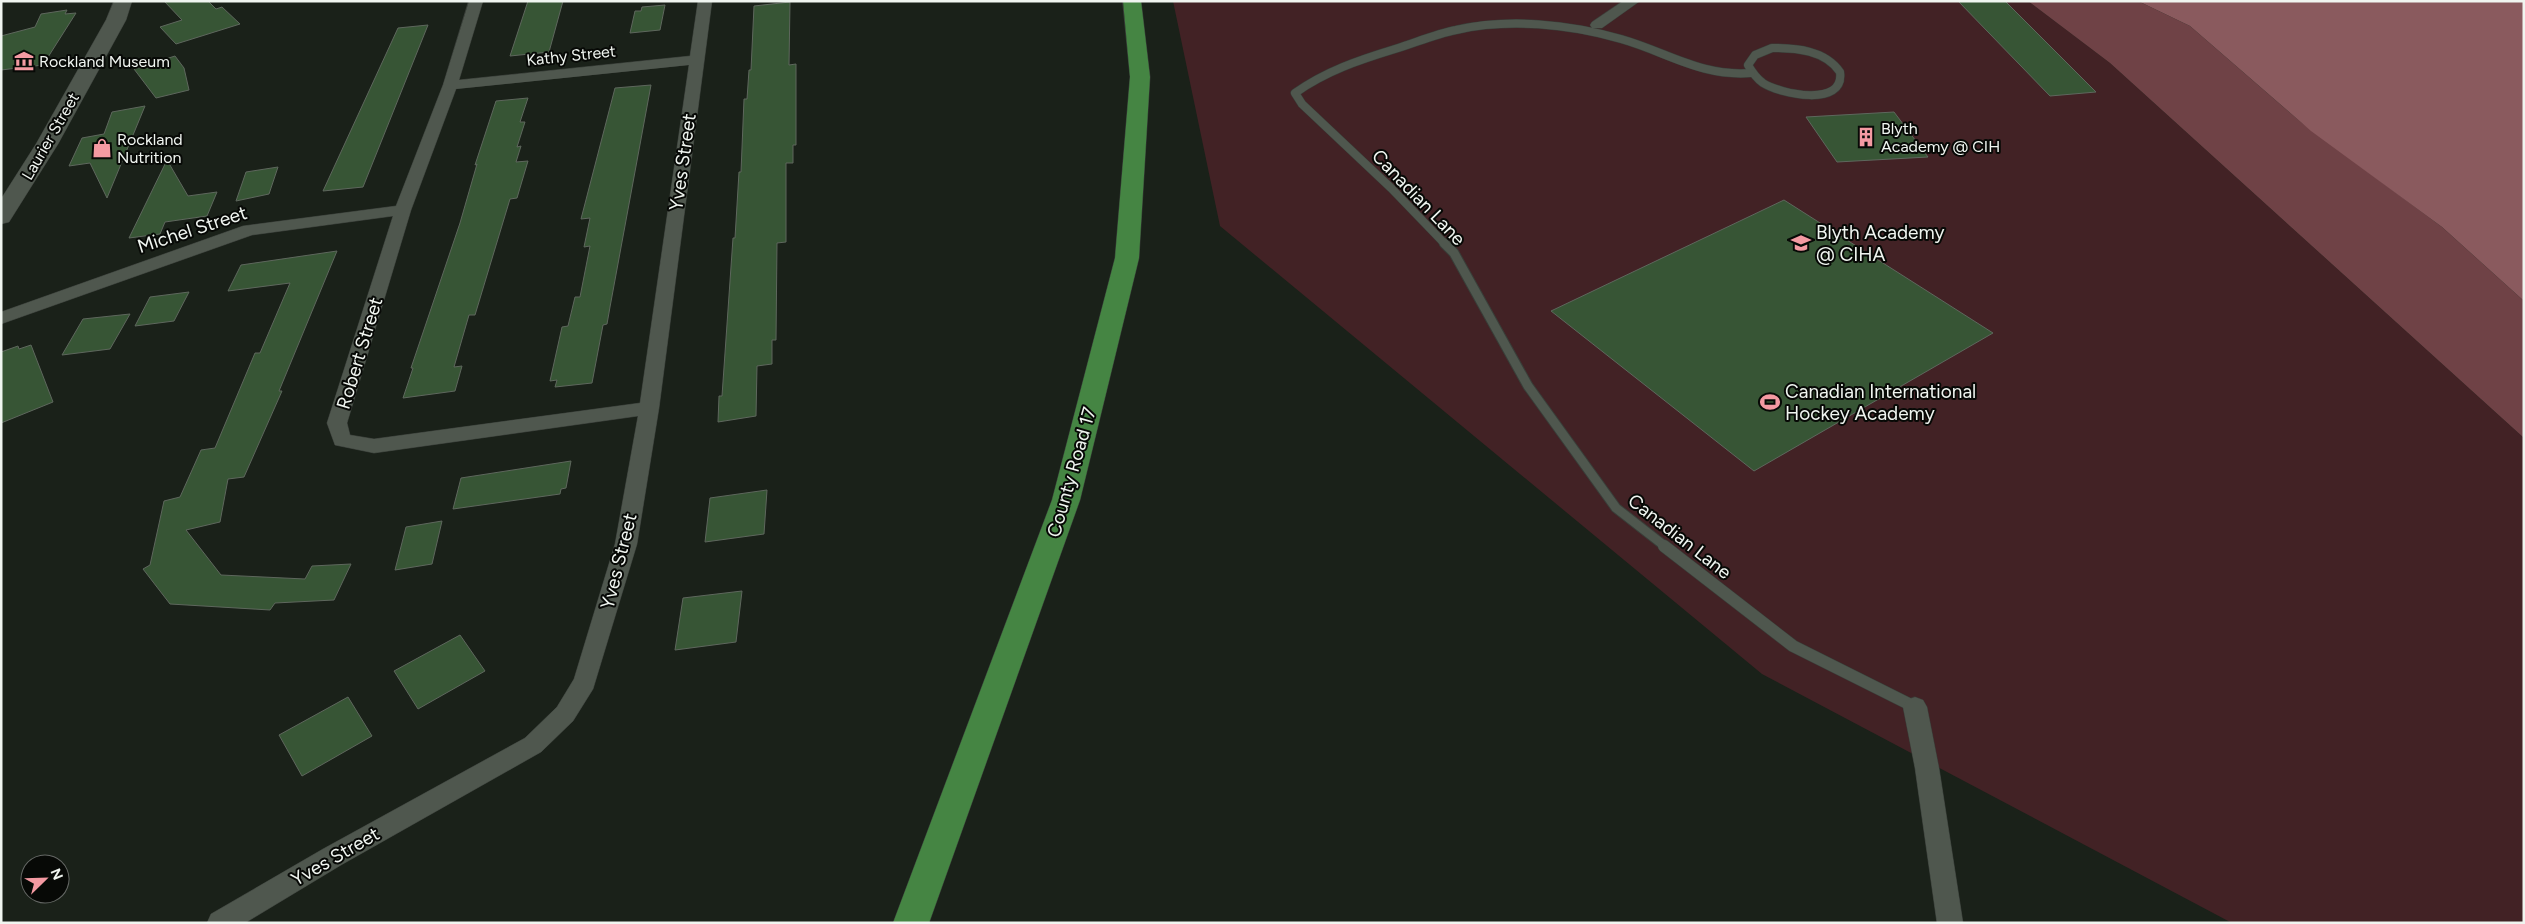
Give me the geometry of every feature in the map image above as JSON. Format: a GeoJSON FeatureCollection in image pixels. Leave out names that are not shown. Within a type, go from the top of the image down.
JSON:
{"type":"FeatureCollection","features":[{"type":"Feature","properties":{"kind":"main road","name":"Laurier Street"},"geometry":{"type":"LineString","coordinates":[[1,217],[47,144],[112,26],[123,1]]}},
{"type":"Feature","properties":{"kind":"main road","name":"County Road 17"},"geometry":{"type":"LineString","coordinates":[[910,923],[1066,500],[1126,258],[1140,76],[1132,1]]}},
{"type":"Feature","properties":{"kind":"street","name":"Robert Street"},"geometry":{"type":"LineString","coordinates":[[476,1],[450,84],[403,210],[337,423],[342,440],[374,446],[649,408]]}},
{"type":"Feature","properties":{"kind":"street","name":"Yves Street"},"geometry":{"type":"LineString","coordinates":[[220,923],[332,857],[534,745],[565,714],[585,682],[626,544],[649,408],[695,60],[705,1]]}},
{"type":"Feature","properties":{"kind":"street"},"geometry":{"type":"LineString","coordinates":[[1595,28],[1633,1]]}},
{"type":"Feature","properties":{"kind":"street"},"geometry":{"type":"LineString","coordinates":[[1595,28],[1600,9]]}},
{"type":"Feature","properties":{"kind":"street","name":"Kathy Street"},"geometry":{"type":"LineString","coordinates":[[450,84],[695,60]]}},
{"type":"Feature","properties":{"kind":"street","name":"Michel Street"},"geometry":{"type":"LineString","coordinates":[[1,318],[249,230],[403,210]]}},
{"type":"Feature","properties":{"kind":"street"},"geometry":{"type":"LineString","coordinates":[[1915,707],[1950,923]]}},
{"type":"Feature","properties":{"kind":"lane","name":"Canadian Lane"},"geometry":{"type":"LineString","coordinates":[[1751,73],[1733,76],[1716,74],[1684,64],[1595,28],[1554,25],[1506,25],[1463,28],[1368,57],[1310,82],[1296,93],[1302,104],[1391,188],[1454,253],[1528,386],[1616,508],[1793,646],[1915,707]]}},
{"type":"Feature","properties":{"kind":"lane"},"geometry":{"type":"LineString","coordinates":[[1786,48],[1817,54],[1834,65],[1841,76],[1840,83],[1834,89],[1824,93],[1796,94],[1768,86],[1751,73],[1748,64],[1751,57],[1760,52],[1786,48]]}},
{"type":"Feature","properties":{"kind":"shaded area"},"geometry":{"type":"Polygon","coordinates":[[[1173,1],[2028,1],[2110,63],[2524,438],[2524,923],[2232,923],[1762,674],[1220,226],[1173,1]]]}},
{"type":"Feature","properties":{"kind":"shaded area"},"geometry":{"type":"Polygon","coordinates":[[[2028,1],[2138,1],[2190,26],[2302,123],[2442,227],[2524,301],[2524,438],[2110,63],[2028,1]]]}},
{"type":"Feature","properties":{"kind":"shaded area"},"geometry":{"type":"Polygon","coordinates":[[[2138,1],[2524,1],[2524,301],[2442,227],[2311,131],[2190,26],[2138,1]]]}},
{"type":"Feature","properties":{"kind":"building"},"geometry":{"type":"Polygon","coordinates":[[[164,1],[208,1],[216,9],[222,7],[240,24],[176,44],[160,27],[182,20],[164,1]]]}},
{"type":"Feature","properties":{"kind":"building"},"geometry":{"type":"Polygon","coordinates":[[[528,1],[563,1],[549,52],[510,56],[528,1]]]}},
{"type":"Feature","properties":{"kind":"building"},"geometry":{"type":"Polygon","coordinates":[[[1958,1],[2005,1],[2096,92],[2050,96],[1958,1]]]}},
{"type":"Feature","properties":{"kind":"building"},"geometry":{"type":"Polygon","coordinates":[[[790,2],[789,65],[796,64],[796,145],[793,145],[793,163],[786,163],[786,242],[777,243],[776,340],[772,340],[772,364],[757,366],[756,416],[718,422],[719,396],[722,396],[739,172],[741,172],[744,99],[747,99],[749,70],[751,70],[754,6],[790,2]]]}},
{"type":"Feature","properties":{"kind":"building"},"geometry":{"type":"Polygon","coordinates":[[[665,5],[660,30],[630,33],[635,11],[641,11],[642,7],[665,5]]]}},
{"type":"Feature","properties":{"kind":"building"},"geometry":{"type":"Polygon","coordinates":[[[67,10],[65,14],[76,13],[43,65],[1,70],[1,36],[35,27],[41,14],[67,10]]]}},
{"type":"Feature","properties":{"kind":"building"},"geometry":{"type":"Polygon","coordinates":[[[428,25],[363,187],[323,191],[398,28],[428,25]]]}},
{"type":"Feature","properties":{"kind":"building"},"geometry":{"type":"Polygon","coordinates":[[[175,56],[184,68],[189,90],[156,98],[134,69],[175,56]]]}},
{"type":"Feature","properties":{"kind":"building"},"geometry":{"type":"Polygon","coordinates":[[[651,85],[607,324],[603,325],[592,383],[555,387],[557,380],[550,381],[562,327],[568,326],[575,297],[580,297],[590,246],[584,247],[590,218],[581,219],[615,88],[651,85]]]}},
{"type":"Feature","properties":{"kind":"building"},"geometry":{"type":"Polygon","coordinates":[[[528,98],[520,122],[525,122],[517,147],[521,146],[516,162],[528,161],[517,198],[510,199],[475,315],[469,315],[454,367],[462,366],[455,391],[403,398],[413,368],[411,368],[460,223],[477,164],[475,165],[496,101],[528,98]]]}},
{"type":"Feature","properties":{"kind":"building"},"geometry":{"type":"Polygon","coordinates":[[[145,106],[107,198],[90,163],[69,166],[82,138],[104,134],[112,112],[145,106]]]}},
{"type":"Feature","properties":{"kind":"building","name":"Blyth Academy @ CIH"},"geometry":{"type":"Polygon","coordinates":[[[1894,112],[1928,157],[1837,162],[1806,117],[1894,112]]]}},
{"type":"Feature","properties":{"kind":"building"},"geometry":{"type":"Polygon","coordinates":[[[167,160],[188,196],[217,192],[207,216],[165,222],[160,234],[129,238],[167,160]]]}},
{"type":"Feature","properties":{"kind":"building"},"geometry":{"type":"Polygon","coordinates":[[[278,167],[269,194],[236,201],[246,172],[278,167]]]}},
{"type":"Feature","properties":{"kind":"building","name":"Canadian International Hockey Academy"},"geometry":{"type":"Polygon","coordinates":[[[1784,200],[1993,333],[1754,471],[1551,311],[1784,200]]]}},
{"type":"Feature","properties":{"kind":"building"},"geometry":{"type":"Polygon","coordinates":[[[337,251],[279,391],[282,391],[244,477],[228,479],[220,522],[186,530],[221,575],[305,579],[312,566],[351,564],[334,600],[275,603],[270,610],[170,604],[143,569],[150,565],[164,501],[180,497],[201,450],[215,448],[255,353],[260,353],[290,283],[228,291],[241,265],[337,251]]]}},
{"type":"Feature","properties":{"kind":"building"},"geometry":{"type":"Polygon","coordinates":[[[189,292],[174,321],[135,326],[150,297],[189,292]]]}},
{"type":"Feature","properties":{"kind":"building"},"geometry":{"type":"Polygon","coordinates":[[[130,314],[110,349],[62,355],[83,319],[130,314]]]}},
{"type":"Feature","properties":{"kind":"building"},"geometry":{"type":"Polygon","coordinates":[[[31,345],[53,402],[1,423],[1,352],[18,346],[19,349],[31,345]]]}},
{"type":"Feature","properties":{"kind":"building"},"geometry":{"type":"Polygon","coordinates":[[[571,461],[566,488],[561,489],[560,494],[453,509],[461,478],[571,461]]]}},
{"type":"Feature","properties":{"kind":"building"},"geometry":{"type":"Polygon","coordinates":[[[767,490],[764,534],[705,542],[710,498],[767,490]]]}},
{"type":"Feature","properties":{"kind":"building"},"geometry":{"type":"Polygon","coordinates":[[[442,521],[432,564],[395,570],[406,527],[442,521]]]}},
{"type":"Feature","properties":{"kind":"building"},"geometry":{"type":"Polygon","coordinates":[[[742,591],[736,642],[675,650],[683,598],[742,591]]]}},
{"type":"Feature","properties":{"kind":"building"},"geometry":{"type":"Polygon","coordinates":[[[460,635],[485,671],[418,709],[394,671],[460,635]]]}},
{"type":"Feature","properties":{"kind":"building"},"geometry":{"type":"Polygon","coordinates":[[[348,697],[372,736],[302,776],[279,735],[348,697]]]}},
{"type":"Feature","properties":{"kind":"place","name":"Rockland Museum"},"geometry":{"type":"Point","coordinates":[24,61]}},
{"type":"Feature","properties":{"kind":"place","name":"Blyth Academy @ CIH"},"geometry":{"type":"Point","coordinates":[1866,137]}},
{"type":"Feature","properties":{"kind":"place","name":"Rockland Nutrition"},"geometry":{"type":"Point","coordinates":[102,148]}},
{"type":"Feature","properties":{"kind":"place","name":"Blyth Academy @ CIHA"},"geometry":{"type":"Point","coordinates":[1801,243]}},
{"type":"Feature","properties":{"kind":"place","name":"Canadian International Hockey Academy"},"geometry":{"type":"Point","coordinates":[1770,402]}}]}
